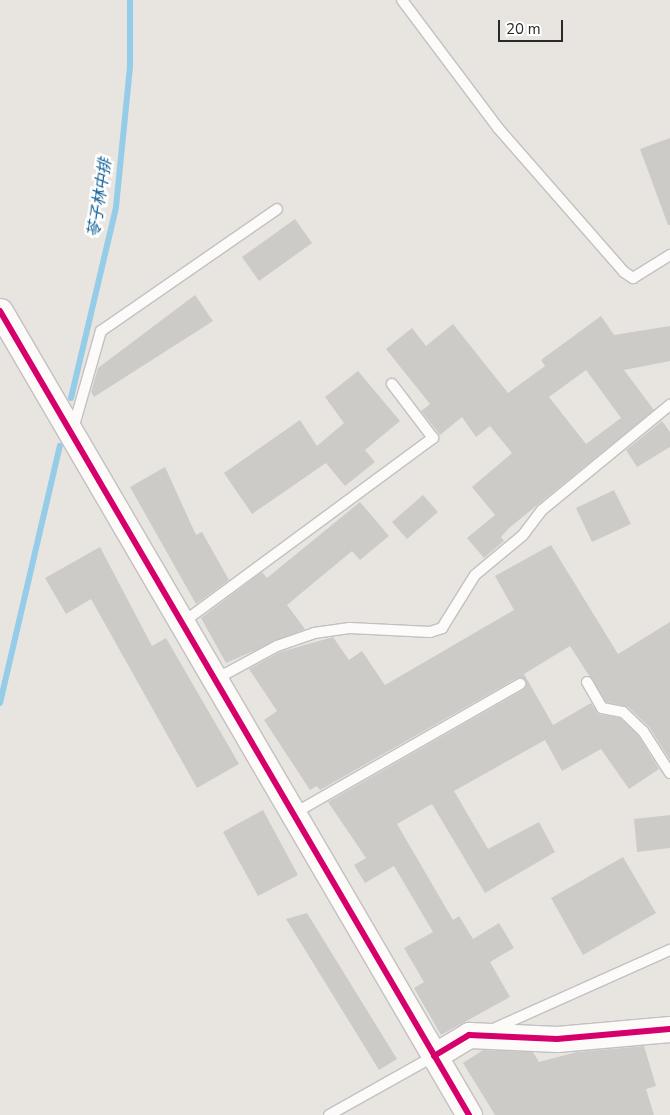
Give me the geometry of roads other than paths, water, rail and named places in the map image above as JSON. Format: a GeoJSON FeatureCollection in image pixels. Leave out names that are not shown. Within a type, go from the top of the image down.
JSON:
{"type":"FeatureCollection","features":[{"type":"Feature","properties":{"kind":"street"},"geometry":{"type":"LineString","coordinates":[[0,311],[215,679],[291,816],[469,1115]]}},
{"type":"Feature","properties":{"kind":"street"},"geometry":{"type":"LineString","coordinates":[[434,1056],[469,1035],[484,1033],[557,1039],[670,1029]]}},
{"type":"Feature","properties":{"kind":"lane"},"geometry":{"type":"LineString","coordinates":[[402,0],[498,128],[624,272],[633,278],[670,254]]}},
{"type":"Feature","properties":{"kind":"lane"},"geometry":{"type":"LineString","coordinates":[[72,434],[100,331],[277,209]]}},
{"type":"Feature","properties":{"kind":"lane"},"geometry":{"type":"LineString","coordinates":[[182,623],[433,438],[392,384]]}},
{"type":"Feature","properties":{"kind":"lane"},"geometry":{"type":"LineString","coordinates":[[215,679],[277,646],[314,633],[350,628],[430,632],[442,628],[475,575],[523,535],[542,510],[670,405]]}},
{"type":"Feature","properties":{"kind":"lane"},"geometry":{"type":"LineString","coordinates":[[587,682],[602,708],[624,712],[643,731],[670,773]]}},
{"type":"Feature","properties":{"kind":"lane"},"geometry":{"type":"LineString","coordinates":[[291,816],[520,684]]}},
{"type":"Feature","properties":{"kind":"lane"},"geometry":{"type":"LineString","coordinates":[[484,1033],[670,950]]}},
{"type":"Feature","properties":{"kind":"lane"},"geometry":{"type":"LineString","coordinates":[[328,1115],[434,1056]]}},
{"type":"Feature","properties":{"kind":"waterway","name":"苓子林中排"},"geometry":{"type":"LineString","coordinates":[[71,398],[116,207],[130,66],[130,0]]}},
{"type":"Feature","properties":{"kind":"waterway","name":"苓子林中排"},"geometry":{"type":"LineString","coordinates":[[0,703],[60,446]]}}]}
